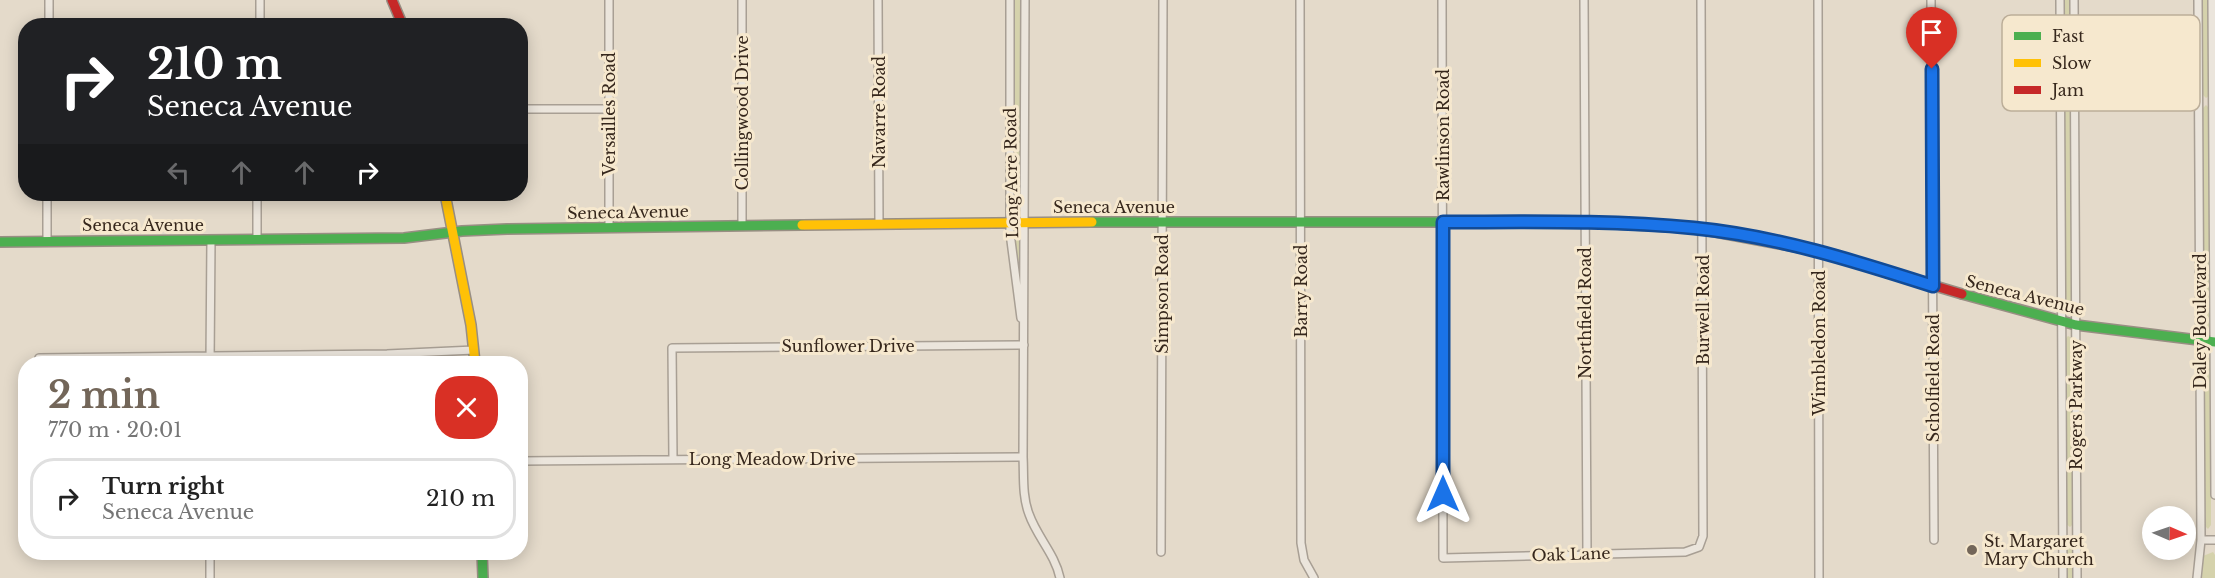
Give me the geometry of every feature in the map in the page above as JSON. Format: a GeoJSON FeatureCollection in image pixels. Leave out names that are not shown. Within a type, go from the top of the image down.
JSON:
{"type":"FeatureCollection","features":[{"type":"Feature","properties":{"kind":"street"},"geometry":{"type":"LineString","coordinates":[[49,0],[49,18]]}},
{"type":"Feature","properties":{"kind":"street"},"geometry":{"type":"LineString","coordinates":[[260,0],[260,18]]}},
{"type":"Feature","properties":{"kind":"street"},"geometry":{"type":"LineString","coordinates":[[392,0],[400,18]]}},
{"type":"Feature","properties":{"kind":"street","name":"Versailles Road"},"geometry":{"type":"LineString","coordinates":[[609,0],[609,227]]}},
{"type":"Feature","properties":{"kind":"street","name":"Collingwood Drive"},"geometry":{"type":"LineString","coordinates":[[742,0],[742,225]]}},
{"type":"Feature","properties":{"kind":"street","name":"Navarre Road"},"geometry":{"type":"LineString","coordinates":[[878,0],[879,224]]}},
{"type":"Feature","properties":{"kind":"street","name":"Long Acre Road"},"geometry":{"type":"LineString","coordinates":[[1010,0],[1017,222],[1024,345],[1025,500],[1029,514],[1054,560],[1060,578]]}},
{"type":"Feature","properties":{"kind":"street","name":"Long Acre Road"},"geometry":{"type":"LineString","coordinates":[[1024,0],[1017,222],[1024,345]]}},
{"type":"Feature","properties":{"kind":"street","name":"Simpson Road"},"geometry":{"type":"LineString","coordinates":[[1161,552],[1162,0]]}},
{"type":"Feature","properties":{"kind":"street","name":"Barry Road"},"geometry":{"type":"LineString","coordinates":[[1300,0],[1301,543],[1304,560],[1314,578]]}},
{"type":"Feature","properties":{"kind":"street","name":"Rawlinson Road"},"geometry":{"type":"LineString","coordinates":[[1442,0],[1443,558]]}},
{"type":"Feature","properties":{"kind":"street","name":"Northfield Road"},"geometry":{"type":"LineString","coordinates":[[1584,0],[1587,554]]}},
{"type":"Feature","properties":{"kind":"street","name":"Burwell Road"},"geometry":{"type":"LineString","coordinates":[[1699,547],[1703,536],[1701,0]]}},
{"type":"Feature","properties":{"kind":"street","name":"Wimbledon Road"},"geometry":{"type":"LineString","coordinates":[[1818,0],[1818,578]]}},
{"type":"Feature","properties":{"kind":"street","name":"Scholfield Road"},"geometry":{"type":"LineString","coordinates":[[1931,0],[1934,540]]}},
{"type":"Feature","properties":{"kind":"street","name":"Daley Boulevard"},"geometry":{"type":"LineString","coordinates":[[2198,0],[2198,15]]}},
{"type":"Feature","properties":{"kind":"street","name":"Daley Boulevard"},"geometry":{"type":"LineString","coordinates":[[2212,0],[2215,495]]}},
{"type":"Feature","properties":{"kind":"street"},"geometry":{"type":"LineString","coordinates":[[2200,103],[2213,102]]}},
{"type":"Feature","properties":{"kind":"street"},"geometry":{"type":"LineString","coordinates":[[528,110],[609,110]]}},
{"type":"Feature","properties":{"kind":"street","name":"Rogers Parkway"},"geometry":{"type":"LineString","coordinates":[[2060,111],[2063,578]]}},
{"type":"Feature","properties":{"kind":"street","name":"Rogers Parkway"},"geometry":{"type":"LineString","coordinates":[[2074,111],[2077,578]]}},
{"type":"Feature","properties":{"kind":"street","name":"Daley Boulevard"},"geometry":{"type":"LineString","coordinates":[[2197,578],[2201,540],[2199,111]]}},
{"type":"Feature","properties":{"kind":"street"},"geometry":{"type":"LineString","coordinates":[[47,201],[47,241]]}},
{"type":"Feature","properties":{"kind":"street"},"geometry":{"type":"LineString","coordinates":[[256,239],[258,201]]}},
{"type":"Feature","properties":{"kind":"street"},"geometry":{"type":"LineString","coordinates":[[446,201],[474,356]]}},
{"type":"Feature","properties":{"kind":"street","name":"Seneca Avenue"},"geometry":{"type":"LineString","coordinates":[[0,242],[404,238],[492,230],[742,225],[1017,222],[1584,222],[1702,229],[1819,251],[1933,286],[2076,325],[2215,342]]}},
{"type":"Feature","properties":{"kind":"street"},"geometry":{"type":"LineString","coordinates":[[210,356],[211,240]]}},
{"type":"Feature","properties":{"kind":"street","name":"Sunflower Drive"},"geometry":{"type":"LineString","coordinates":[[673,459],[672,348],[1024,345]]}},
{"type":"Feature","properties":{"kind":"street"},"geometry":{"type":"LineString","coordinates":[[316,356],[474,350]]}},
{"type":"Feature","properties":{"kind":"street","name":"Long Meadow Drive"},"geometry":{"type":"LineString","coordinates":[[528,461],[1023,457]]}},
{"type":"Feature","properties":{"kind":"street"},"geometry":{"type":"LineString","coordinates":[[2215,535],[2215,545]]}},
{"type":"Feature","properties":{"kind":"street"},"geometry":{"type":"LineString","coordinates":[[2201,540],[2215,540]]}},
{"type":"Feature","properties":{"kind":"street","name":"Oak Lane"},"geometry":{"type":"LineString","coordinates":[[1443,558],[1685,552],[1699,547]]}},
{"type":"Feature","properties":{"kind":"street"},"geometry":{"type":"LineString","coordinates":[[210,560],[210,578]]}},
{"type":"Feature","properties":{"kind":"street"},"geometry":{"type":"LineString","coordinates":[[482,560],[483,578]]}},
{"type":"Feature","properties":{"kind":"shaded area"},"geometry":{"type":"Polygon","coordinates":[[[1014,0],[1021,0],[1021,212],[1018,215],[1014,212],[1014,0]]]}},
{"type":"Feature","properties":{"kind":"shaded area"},"geometry":{"type":"Polygon","coordinates":[[[2063,0],[2070,0],[2070,15],[2063,15],[2063,0]]]}},
{"type":"Feature","properties":{"kind":"shaded area"},"geometry":{"type":"Polygon","coordinates":[[[2202,0],[2209,0],[2210,95],[2206,98],[2202,94],[2202,0]]]}},
{"type":"Feature","properties":{"kind":"shaded area"},"geometry":{"type":"Polygon","coordinates":[[[2206,105],[2209,108],[2211,326],[2207,329],[2204,325],[2203,108],[2206,105]]]}},
{"type":"Feature","properties":{"kind":"shaded area"},"geometry":{"type":"Polygon","coordinates":[[[2064,111],[2071,111],[2072,306],[2069,308],[2065,306],[2064,111]]]}},
{"type":"Feature","properties":{"kind":"shaded area"},"geometry":{"type":"Polygon","coordinates":[[[1018,228],[1021,231],[1020,261],[1016,260],[1014,234],[1018,228]]]}},
{"type":"Feature","properties":{"kind":"shaded area"},"geometry":{"type":"Polygon","coordinates":[[[2068,336],[2072,338],[2073,524],[2070,527],[2066,524],[2065,339],[2068,336]]]}},
{"type":"Feature","properties":{"kind":"shaded area"},"geometry":{"type":"Polygon","coordinates":[[[2207,355],[2211,361],[2211,525],[2208,529],[2204,525],[2203,360],[2207,355]]]}},
{"type":"Feature","properties":{"kind":"shaded area"},"geometry":{"type":"Polygon","coordinates":[[[2073,538],[2073,578],[2066,578],[2066,539],[2073,538]]]}},
{"type":"Feature","properties":{"kind":"shaded area"},"geometry":{"type":"Polygon","coordinates":[[[2213,552],[2215,578],[2202,578],[2203,556],[2213,552]]]}},
{"type":"Feature","properties":{"kind":"traffic: fast"},"geometry":{"type":"LineString","coordinates":[[1092,222],[1577,222],[1694,228],[1817,251]]}},
{"type":"Feature","properties":{"kind":"traffic: fast"},"geometry":{"type":"LineString","coordinates":[[0,242],[404,238],[462,231],[507,229],[802,225]]}},
{"type":"Feature","properties":{"kind":"traffic: fast"},"geometry":{"type":"LineString","coordinates":[[1962,294],[2076,325],[2215,342]]}},
{"type":"Feature","properties":{"kind":"traffic: fast"},"geometry":{"type":"LineString","coordinates":[[482,560],[483,578]]}},
{"type":"Feature","properties":{"kind":"traffic: slow"},"geometry":{"type":"LineString","coordinates":[[446,201],[471,325],[474,356]]}},
{"type":"Feature","properties":{"kind":"traffic: slow"},"geometry":{"type":"LineString","coordinates":[[802,225],[1092,222]]}},
{"type":"Feature","properties":{"kind":"traffic: jam"},"geometry":{"type":"LineString","coordinates":[[392,0],[400,18]]}},
{"type":"Feature","properties":{"kind":"traffic: jam"},"geometry":{"type":"LineString","coordinates":[[1817,251],[1962,294]]}},
{"type":"Feature","properties":{"kind":"place","name":"St. Margaret Mary Church"},"geometry":{"type":"Point","coordinates":[1972,550]}},
{"type":"Feature","properties":{"kind":"route"},"geometry":{"type":"LineString","coordinates":[[1443,494],[1443,222],[1576,222],[1710,230],[1825,252],[1933,286],[1932,69]]}}]}
